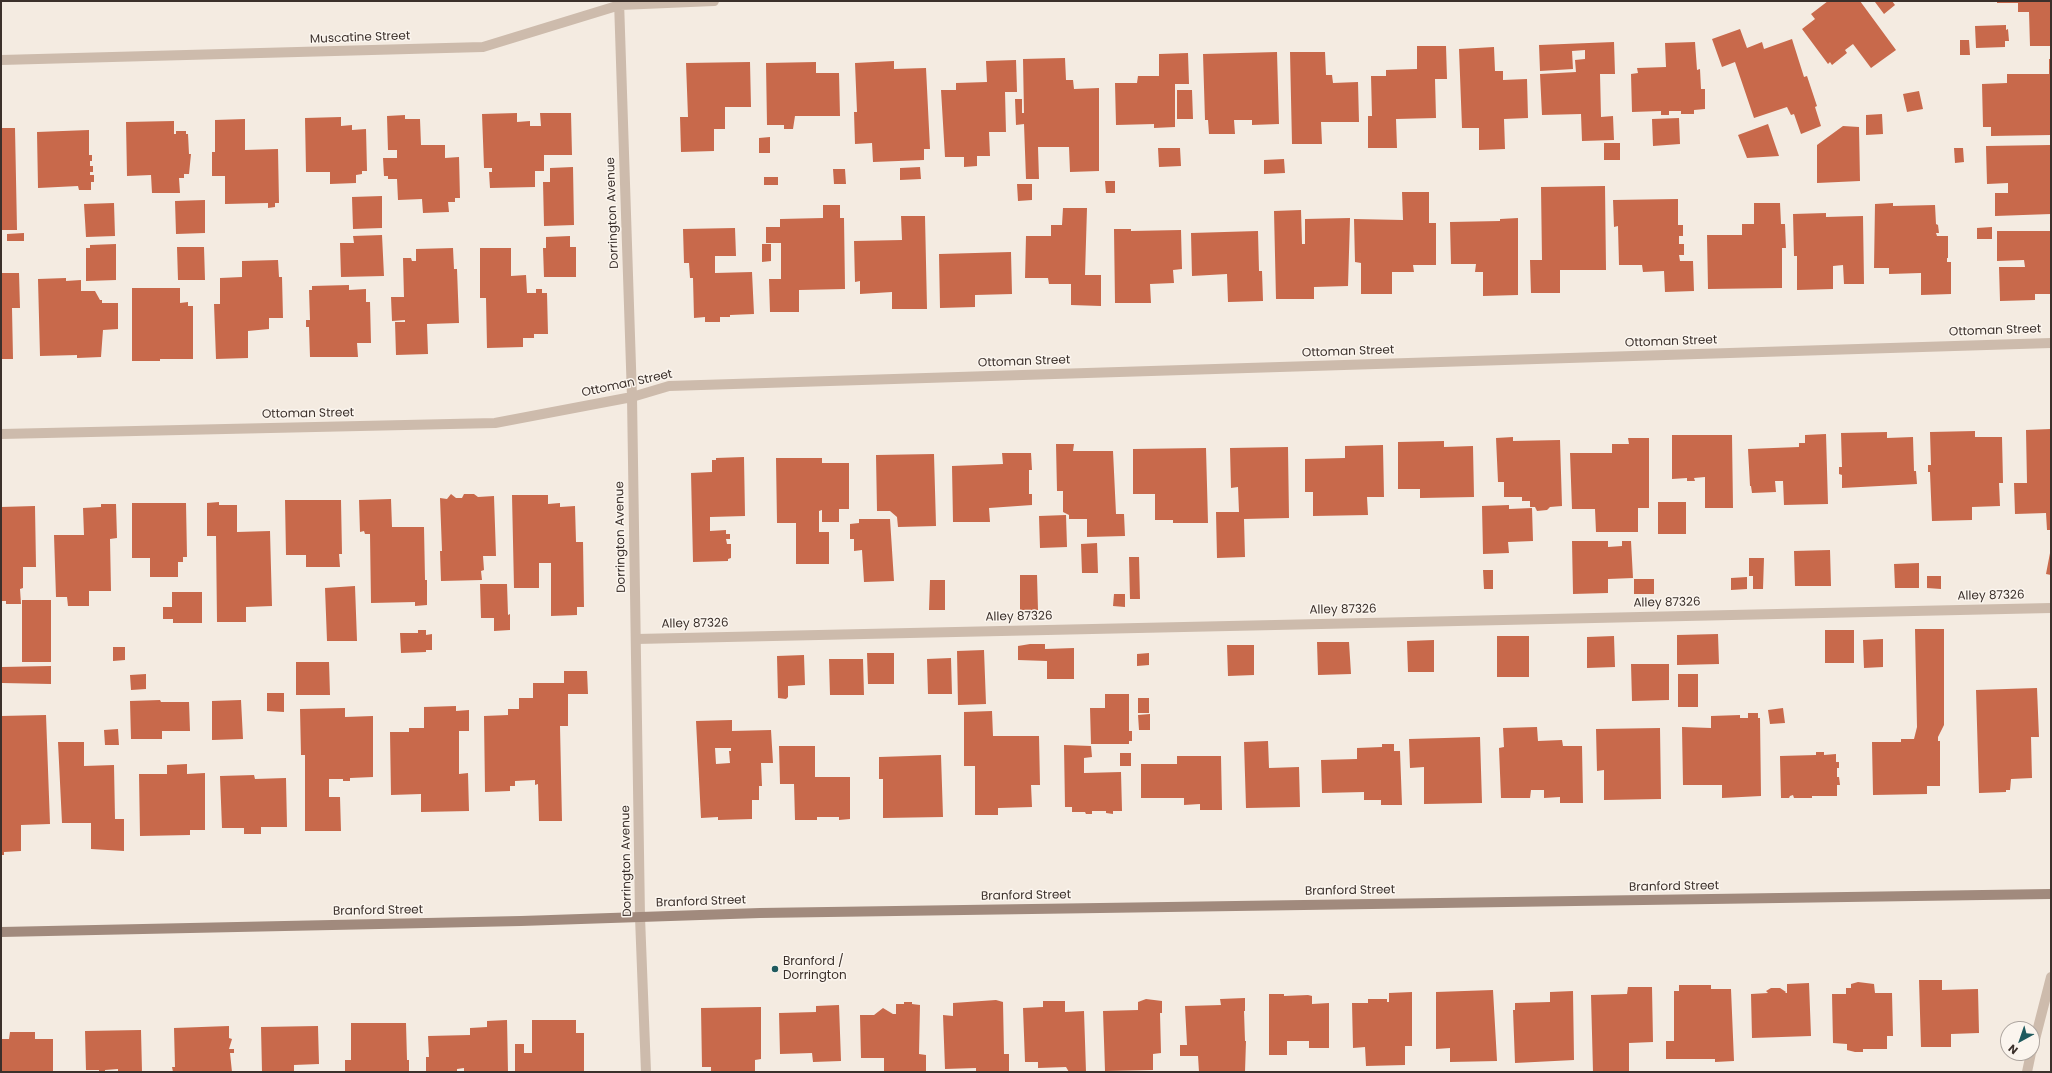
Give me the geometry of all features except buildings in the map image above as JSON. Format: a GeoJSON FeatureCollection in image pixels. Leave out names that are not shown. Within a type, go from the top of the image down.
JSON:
{"type":"FeatureCollection","features":[{"type":"Feature","properties":{"kind":"main road","name":"Branford Street"},"geometry":{"type":"LineString","coordinates":[[1,932],[768,913],[2051,894]]}},
{"type":"Feature","properties":{"kind":"street","name":"Muscatine Street"},"geometry":{"type":"LineString","coordinates":[[1,60],[483,47],[619,3],[714,1]]}},
{"type":"Feature","properties":{"kind":"street","name":"Dorrington Avenue"},"geometry":{"type":"LineString","coordinates":[[619,3],[632,397],[640,917],[646,1072]]}},
{"type":"Feature","properties":{"kind":"street","name":"Ottoman Street"},"geometry":{"type":"LineString","coordinates":[[1,434],[495,423],[632,397],[669,386],[2051,343]]}},
{"type":"Feature","properties":{"kind":"street","name":"Alley 87326"},"geometry":{"type":"LineString","coordinates":[[636,639],[2051,608]]}},
{"type":"Feature","properties":{"kind":"street"},"geometry":{"type":"LineString","coordinates":[[2040,1021],[2051,978]]}},
{"type":"Feature","properties":{"kind":"street"},"geometry":{"type":"LineString","coordinates":[[2027,1072],[2030,1061]]}},
{"type":"Feature","properties":{"kind":"place","name":"Branford / Dorrington"},"geometry":{"type":"Point","coordinates":[775,969]}}]}
